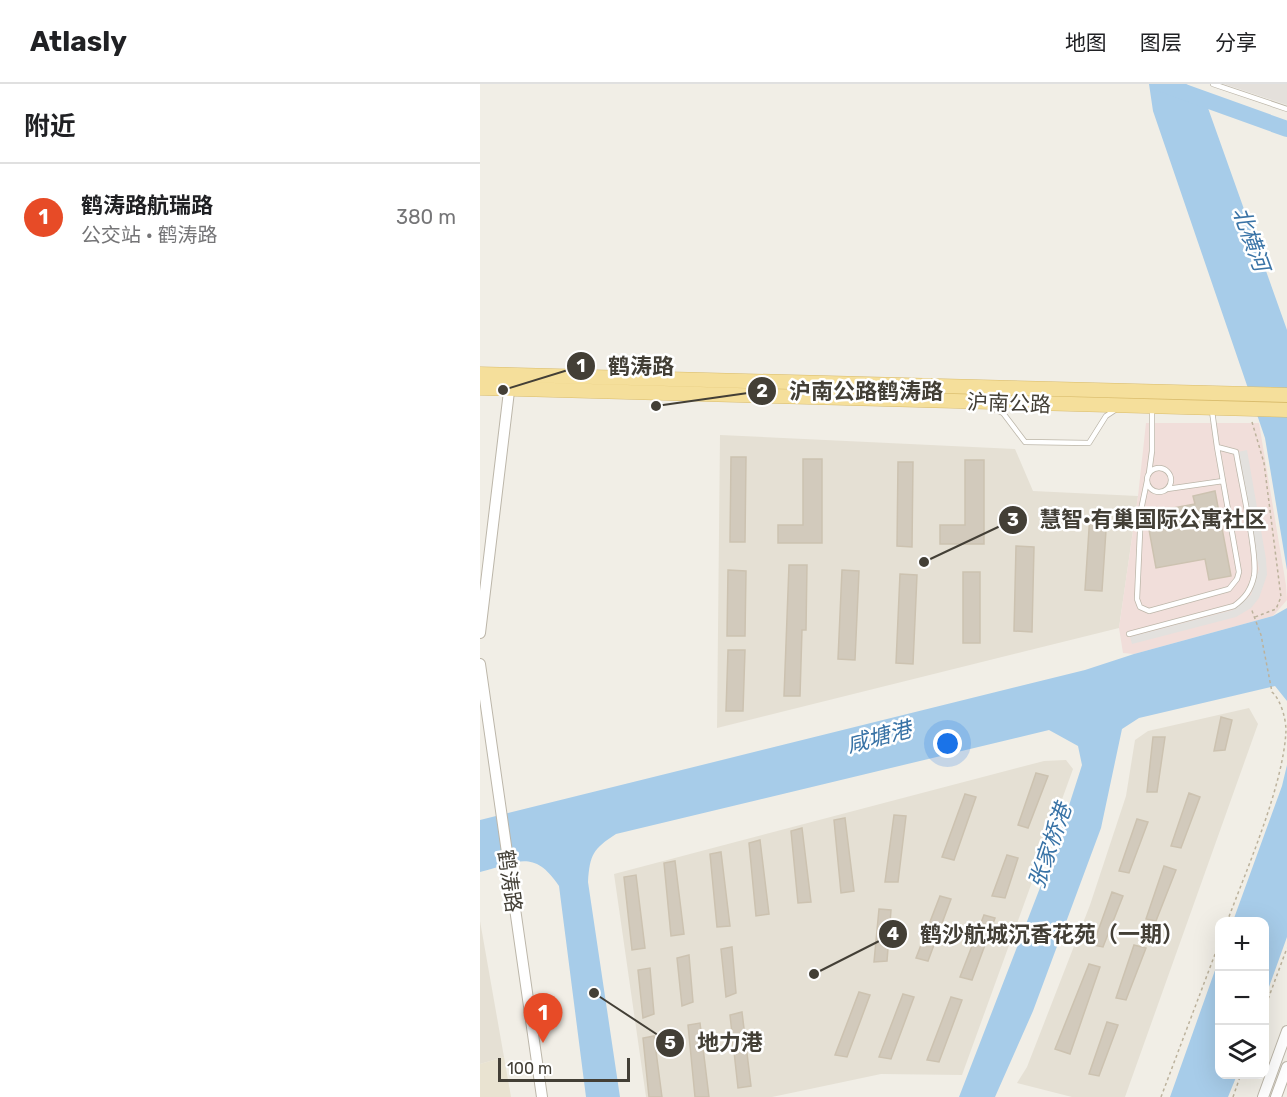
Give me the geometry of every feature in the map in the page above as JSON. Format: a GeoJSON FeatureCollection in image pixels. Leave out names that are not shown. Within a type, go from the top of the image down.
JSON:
{"type":"FeatureCollection","features":[{"type":"Feature","properties":{"kind":"main road","name":"沪南公路"},"geometry":{"type":"LineString","coordinates":[[480,374],[511,382],[976,402],[1287,410]]}},
{"type":"Feature","properties":{"kind":"main road","name":"沪南公路"},"geometry":{"type":"LineString","coordinates":[[480,388],[511,382],[1287,395]]}},
{"type":"Feature","properties":{"kind":"street"},"geometry":{"type":"LineString","coordinates":[[480,633],[511,382]]}},
{"type":"Feature","properties":{"kind":"street","name":"鹤涛路"},"geometry":{"type":"LineString","coordinates":[[480,664],[518,943],[542,1097]]}},
{"type":"Feature","properties":{"kind":"street"},"geometry":{"type":"LineString","coordinates":[[1263,1097],[1287,1031]]}},
{"type":"Feature","properties":{"kind":"street"},"geometry":{"type":"LineString","coordinates":[[1276,1097],[1287,1067]]}},
{"type":"Feature","properties":{"kind":"lane"},"geometry":{"type":"LineString","coordinates":[[1213,84],[1287,110]]}},
{"type":"Feature","properties":{"kind":"lane"},"geometry":{"type":"LineString","coordinates":[[976,402],[1003,413],[1025,442],[1089,443],[1106,416],[1120,406]]}},
{"type":"Feature","properties":{"kind":"lane"},"geometry":{"type":"LineString","coordinates":[[1152,407],[1152,451],[1141,510],[1137,599],[1140,607],[1145,611],[1223,591],[1237,579],[1239,572],[1212,408]]}},
{"type":"Feature","properties":{"kind":"lane"},"geometry":{"type":"LineString","coordinates":[[1129,634],[1234,606],[1246,596],[1251,588],[1255,565],[1236,452],[1217,447]]}},
{"type":"Feature","properties":{"kind":"lane"},"geometry":{"type":"LineString","coordinates":[[1149,473],[1160,467],[1167,471],[1171,478],[1167,489]]}},
{"type":"Feature","properties":{"kind":"lane"},"geometry":{"type":"LineString","coordinates":[[1147,481],[1153,490],[1160,492],[1223,481]]}},
{"type":"Feature","properties":{"kind":"path"},"geometry":{"type":"LineString","coordinates":[[1249,409],[1264,463],[1281,597],[1276,609],[1254,617]]}},
{"type":"Feature","properties":{"kind":"path"},"geometry":{"type":"LineString","coordinates":[[1228,917],[1257,841],[1279,772],[1286,729],[1278,698],[1272,692],[1261,636],[1251,608]]}},
{"type":"Feature","properties":{"kind":"path"},"geometry":{"type":"LineString","coordinates":[[1269,997],[1287,948]]}},
{"type":"Feature","properties":{"kind":"path"},"geometry":{"type":"LineString","coordinates":[[1161,1097],[1215,954]]}},
{"type":"Feature","properties":{"kind":"path"},"geometry":{"type":"LineString","coordinates":[[1233,1097],[1239,1079]]}},
{"type":"Feature","properties":{"kind":"shaded area"},"geometry":{"type":"Polygon","coordinates":[[[1224,84],[1287,84],[1287,105],[1224,84]]]}},
{"type":"Feature","properties":{"kind":"shaded area"},"geometry":{"type":"Polygon","coordinates":[[[1146,423],[1259,423],[1287,600],[1273,616],[1134,654],[1123,653],[1119,628],[1146,423]]]}},
{"type":"Feature","properties":{"kind":"shaded area"},"geometry":{"type":"Polygon","coordinates":[[[720,435],[1015,449],[1033,491],[1138,496],[1119,628],[717,728],[720,435]]]}},
{"type":"Feature","properties":{"kind":"shaded area"},"geometry":{"type":"Polygon","coordinates":[[[1247,450],[1266,559],[1267,575],[1259,598],[1251,608],[1236,617],[1132,644],[1130,637],[1233,610],[1251,595],[1259,569],[1238,452],[1247,450]]]}},
{"type":"Feature","properties":{"kind":"shaded area"},"geometry":{"type":"Polygon","coordinates":[[[1249,708],[1258,724],[1125,1097],[1072,1097],[1017,1083],[1027,1067],[1090,905],[1126,796],[1135,740],[1148,731],[1249,708]]]}},
{"type":"Feature","properties":{"kind":"shaded area"},"geometry":{"type":"Polygon","coordinates":[[[1066,760],[1073,769],[962,1075],[881,1074],[772,1097],[646,1097],[614,874],[1044,761],[1066,760]]]}},
{"type":"Feature","properties":{"kind":"shaded area"},"geometry":{"type":"Polygon","coordinates":[[[480,921],[504,1057],[480,1064],[480,921]]]}},
{"type":"Feature","properties":{"kind":"shaded area"},"geometry":{"type":"Polygon","coordinates":[[[504,1057],[511,1097],[480,1097],[480,1064],[504,1057]]]}},
{"type":"Feature","properties":{"kind":"water","name":"北横河"},"geometry":{"type":"Polygon","coordinates":[[[1149,84],[1186,84],[1203,94],[1287,330],[1287,570],[1265,438],[1153,111],[1149,84]]]}},
{"type":"Feature","properties":{"kind":"water","name":"咸塘港"},"geometry":{"type":"Polygon","coordinates":[[[1287,608],[1287,701],[1275,686],[1139,718],[1122,729],[1101,828],[1033,1011],[995,1097],[959,1097],[1055,849],[1082,765],[1078,746],[1049,730],[616,834],[602,844],[592,858],[588,882],[620,1097],[586,1097],[559,886],[541,867],[524,861],[480,872],[480,820],[1085,670],[1134,654],[1273,616],[1287,608]]]}},
{"type":"Feature","properties":{"kind":"water"},"geometry":{"type":"Polygon","coordinates":[[[1287,765],[1287,937],[1269,987],[1269,917],[1234,917],[1282,786],[1287,765]]]}},
{"type":"Feature","properties":{"kind":"water"},"geometry":{"type":"Polygon","coordinates":[[[1215,970],[1215,1079],[1235,1079],[1228,1097],[1170,1097],[1215,970]]]}},
{"type":"Feature","properties":{"kind":"building"},"geometry":{"type":"Polygon","coordinates":[[[731,457],[746,457],[745,542],[730,542],[731,457]]]}},
{"type":"Feature","properties":{"kind":"building"},"geometry":{"type":"Polygon","coordinates":[[[803,459],[822,459],[822,543],[778,543],[778,525],[803,525],[803,459]]]}},
{"type":"Feature","properties":{"kind":"building"},"geometry":{"type":"Polygon","coordinates":[[[965,460],[984,460],[984,544],[940,544],[940,525],[965,525],[965,460]]]}},
{"type":"Feature","properties":{"kind":"building"},"geometry":{"type":"Polygon","coordinates":[[[898,462],[913,462],[912,547],[897,546],[898,462]]]}},
{"type":"Feature","properties":{"kind":"building"},"geometry":{"type":"Polygon","coordinates":[[[1215,491],[1231,576],[1209,580],[1205,559],[1156,568],[1146,513],[1195,504],[1193,496],[1215,491]]]}},
{"type":"Feature","properties":{"kind":"building"},"geometry":{"type":"Polygon","coordinates":[[[1090,514],[1107,515],[1102,591],[1085,590],[1090,514]]]}},
{"type":"Feature","properties":{"kind":"building"},"geometry":{"type":"Polygon","coordinates":[[[1016,546],[1034,547],[1032,632],[1014,631],[1016,546]]]}},
{"type":"Feature","properties":{"kind":"building"},"geometry":{"type":"Polygon","coordinates":[[[789,565],[807,565],[806,630],[802,630],[800,696],[784,696],[789,565]]]}},
{"type":"Feature","properties":{"kind":"building"},"geometry":{"type":"Polygon","coordinates":[[[728,570],[746,571],[745,636],[727,636],[728,570]]]}},
{"type":"Feature","properties":{"kind":"building"},"geometry":{"type":"Polygon","coordinates":[[[842,570],[859,571],[855,660],[838,659],[842,570]]]}},
{"type":"Feature","properties":{"kind":"building"},"geometry":{"type":"Polygon","coordinates":[[[963,572],[980,572],[980,643],[963,643],[963,572]]]}},
{"type":"Feature","properties":{"kind":"building"},"geometry":{"type":"Polygon","coordinates":[[[900,574],[917,575],[913,664],[896,663],[900,574]]]}},
{"type":"Feature","properties":{"kind":"building"},"geometry":{"type":"Polygon","coordinates":[[[728,650],[745,650],[743,711],[726,711],[728,650]]]}},
{"type":"Feature","properties":{"kind":"building"},"geometry":{"type":"Polygon","coordinates":[[[1221,717],[1232,720],[1225,750],[1214,751],[1221,717]]]}},
{"type":"Feature","properties":{"kind":"building"},"geometry":{"type":"Polygon","coordinates":[[[1153,737],[1165,737],[1157,792],[1147,792],[1153,737]]]}},
{"type":"Feature","properties":{"kind":"building"},"geometry":{"type":"Polygon","coordinates":[[[1036,773],[1048,776],[1028,828],[1018,825],[1036,773]]]}},
{"type":"Feature","properties":{"kind":"building"},"geometry":{"type":"Polygon","coordinates":[[[1189,793],[1200,797],[1181,848],[1171,846],[1189,793]]]}},
{"type":"Feature","properties":{"kind":"building"},"geometry":{"type":"Polygon","coordinates":[[[965,794],[976,797],[954,860],[942,857],[965,794]]]}},
{"type":"Feature","properties":{"kind":"building"},"geometry":{"type":"Polygon","coordinates":[[[894,815],[906,816],[898,882],[885,882],[894,815]]]}},
{"type":"Feature","properties":{"kind":"building"},"geometry":{"type":"Polygon","coordinates":[[[845,818],[854,891],[841,893],[834,820],[845,818]]]}},
{"type":"Feature","properties":{"kind":"building"},"geometry":{"type":"Polygon","coordinates":[[[1137,819],[1148,822],[1129,873],[1119,871],[1137,819]]]}},
{"type":"Feature","properties":{"kind":"building"},"geometry":{"type":"Polygon","coordinates":[[[802,828],[811,902],[798,903],[791,831],[802,828]]]}},
{"type":"Feature","properties":{"kind":"building"},"geometry":{"type":"Polygon","coordinates":[[[760,840],[769,914],[756,916],[749,843],[760,840]]]}},
{"type":"Feature","properties":{"kind":"building"},"geometry":{"type":"Polygon","coordinates":[[[721,852],[730,926],[717,927],[710,854],[721,852]]]}},
{"type":"Feature","properties":{"kind":"building"},"geometry":{"type":"Polygon","coordinates":[[[1007,855],[1018,858],[1005,898],[992,896],[1007,855]]]}},
{"type":"Feature","properties":{"kind":"building"},"geometry":{"type":"Polygon","coordinates":[[[675,861],[684,934],[671,936],[664,863],[675,861]]]}},
{"type":"Feature","properties":{"kind":"building"},"geometry":{"type":"Polygon","coordinates":[[[1164,866],[1176,870],[1156,921],[1146,919],[1164,866]]]}},
{"type":"Feature","properties":{"kind":"building"},"geometry":{"type":"Polygon","coordinates":[[[636,875],[645,948],[632,950],[624,877],[636,875]]]}},
{"type":"Feature","properties":{"kind":"building"},"geometry":{"type":"Polygon","coordinates":[[[1112,892],[1123,896],[1103,947],[1093,945],[1112,892]]]}},
{"type":"Feature","properties":{"kind":"building"},"geometry":{"type":"Polygon","coordinates":[[[940,896],[951,899],[928,961],[916,958],[940,896]]]}},
{"type":"Feature","properties":{"kind":"building"},"geometry":{"type":"Polygon","coordinates":[[[879,909],[891,910],[887,961],[874,962],[879,909]]]}},
{"type":"Feature","properties":{"kind":"building"},"geometry":{"type":"Polygon","coordinates":[[[984,915],[995,918],[972,980],[960,977],[984,915]]]}},
{"type":"Feature","properties":{"kind":"building"},"geometry":{"type":"Polygon","coordinates":[[[1134,945],[1146,948],[1126,1000],[1116,998],[1134,945]]]}},
{"type":"Feature","properties":{"kind":"building"},"geometry":{"type":"Polygon","coordinates":[[[732,947],[736,993],[726,997],[721,949],[732,947]]]}},
{"type":"Feature","properties":{"kind":"building"},"geometry":{"type":"Polygon","coordinates":[[[689,955],[693,1002],[682,1006],[677,958],[689,955]]]}},
{"type":"Feature","properties":{"kind":"building"},"geometry":{"type":"Polygon","coordinates":[[[1089,964],[1100,967],[1070,1054],[1055,1049],[1089,964]]]}},
{"type":"Feature","properties":{"kind":"building"},"geometry":{"type":"Polygon","coordinates":[[[650,968],[654,1014],[643,1018],[638,970],[650,968]]]}},
{"type":"Feature","properties":{"kind":"building"},"geometry":{"type":"Polygon","coordinates":[[[859,992],[870,995],[847,1057],[835,1055],[859,992]]]}},
{"type":"Feature","properties":{"kind":"building"},"geometry":{"type":"Polygon","coordinates":[[[903,994],[914,997],[891,1059],[879,1057],[903,994]]]}},
{"type":"Feature","properties":{"kind":"building"},"geometry":{"type":"Polygon","coordinates":[[[951,997],[962,1000],[939,1062],[927,1060],[951,997]]]}},
{"type":"Feature","properties":{"kind":"building"},"geometry":{"type":"Polygon","coordinates":[[[742,1012],[751,1086],[738,1088],[730,1015],[742,1012]]]}},
{"type":"Feature","properties":{"kind":"building"},"geometry":{"type":"Polygon","coordinates":[[[1107,1022],[1118,1025],[1099,1076],[1089,1074],[1107,1022]]]}},
{"type":"Feature","properties":{"kind":"building"},"geometry":{"type":"Polygon","coordinates":[[[700,1023],[709,1097],[695,1097],[688,1025],[700,1023]]]}},
{"type":"Feature","properties":{"kind":"building"},"geometry":{"type":"Polygon","coordinates":[[[654,1036],[662,1097],[649,1097],[643,1038],[654,1036]]]}},
{"type":"Feature","properties":{"kind":"waterway"},"geometry":{"type":"LineString","coordinates":[[1162,84],[1287,129]]}},
{"type":"Feature","properties":{"kind":"place","name":"鹤涛路"},"geometry":{"type":"Point","coordinates":[503,390]}},
{"type":"Feature","properties":{"kind":"place","name":"沪南公路鹤涛路"},"geometry":{"type":"Point","coordinates":[656,406]}},
{"type":"Feature","properties":{"kind":"place","name":"慧智·有巢国际公寓社区"},"geometry":{"type":"Point","coordinates":[924,562]}},
{"type":"Feature","properties":{"kind":"place","name":"鹤沙航城沉香花苑（一期）"},"geometry":{"type":"Point","coordinates":[814,974]}},
{"type":"Feature","properties":{"kind":"place","name":"地力港"},"geometry":{"type":"Point","coordinates":[594,993]}},
{"type":"Feature","properties":{"kind":"place","name":"鹤涛路航瑞路"},"geometry":{"type":"Point","coordinates":[543,1043]}},
{"type":"Feature","properties":{"kind":"water label","name":"张家桥港"},"geometry":{"type":"Point","coordinates":[1050,846]}}]}
